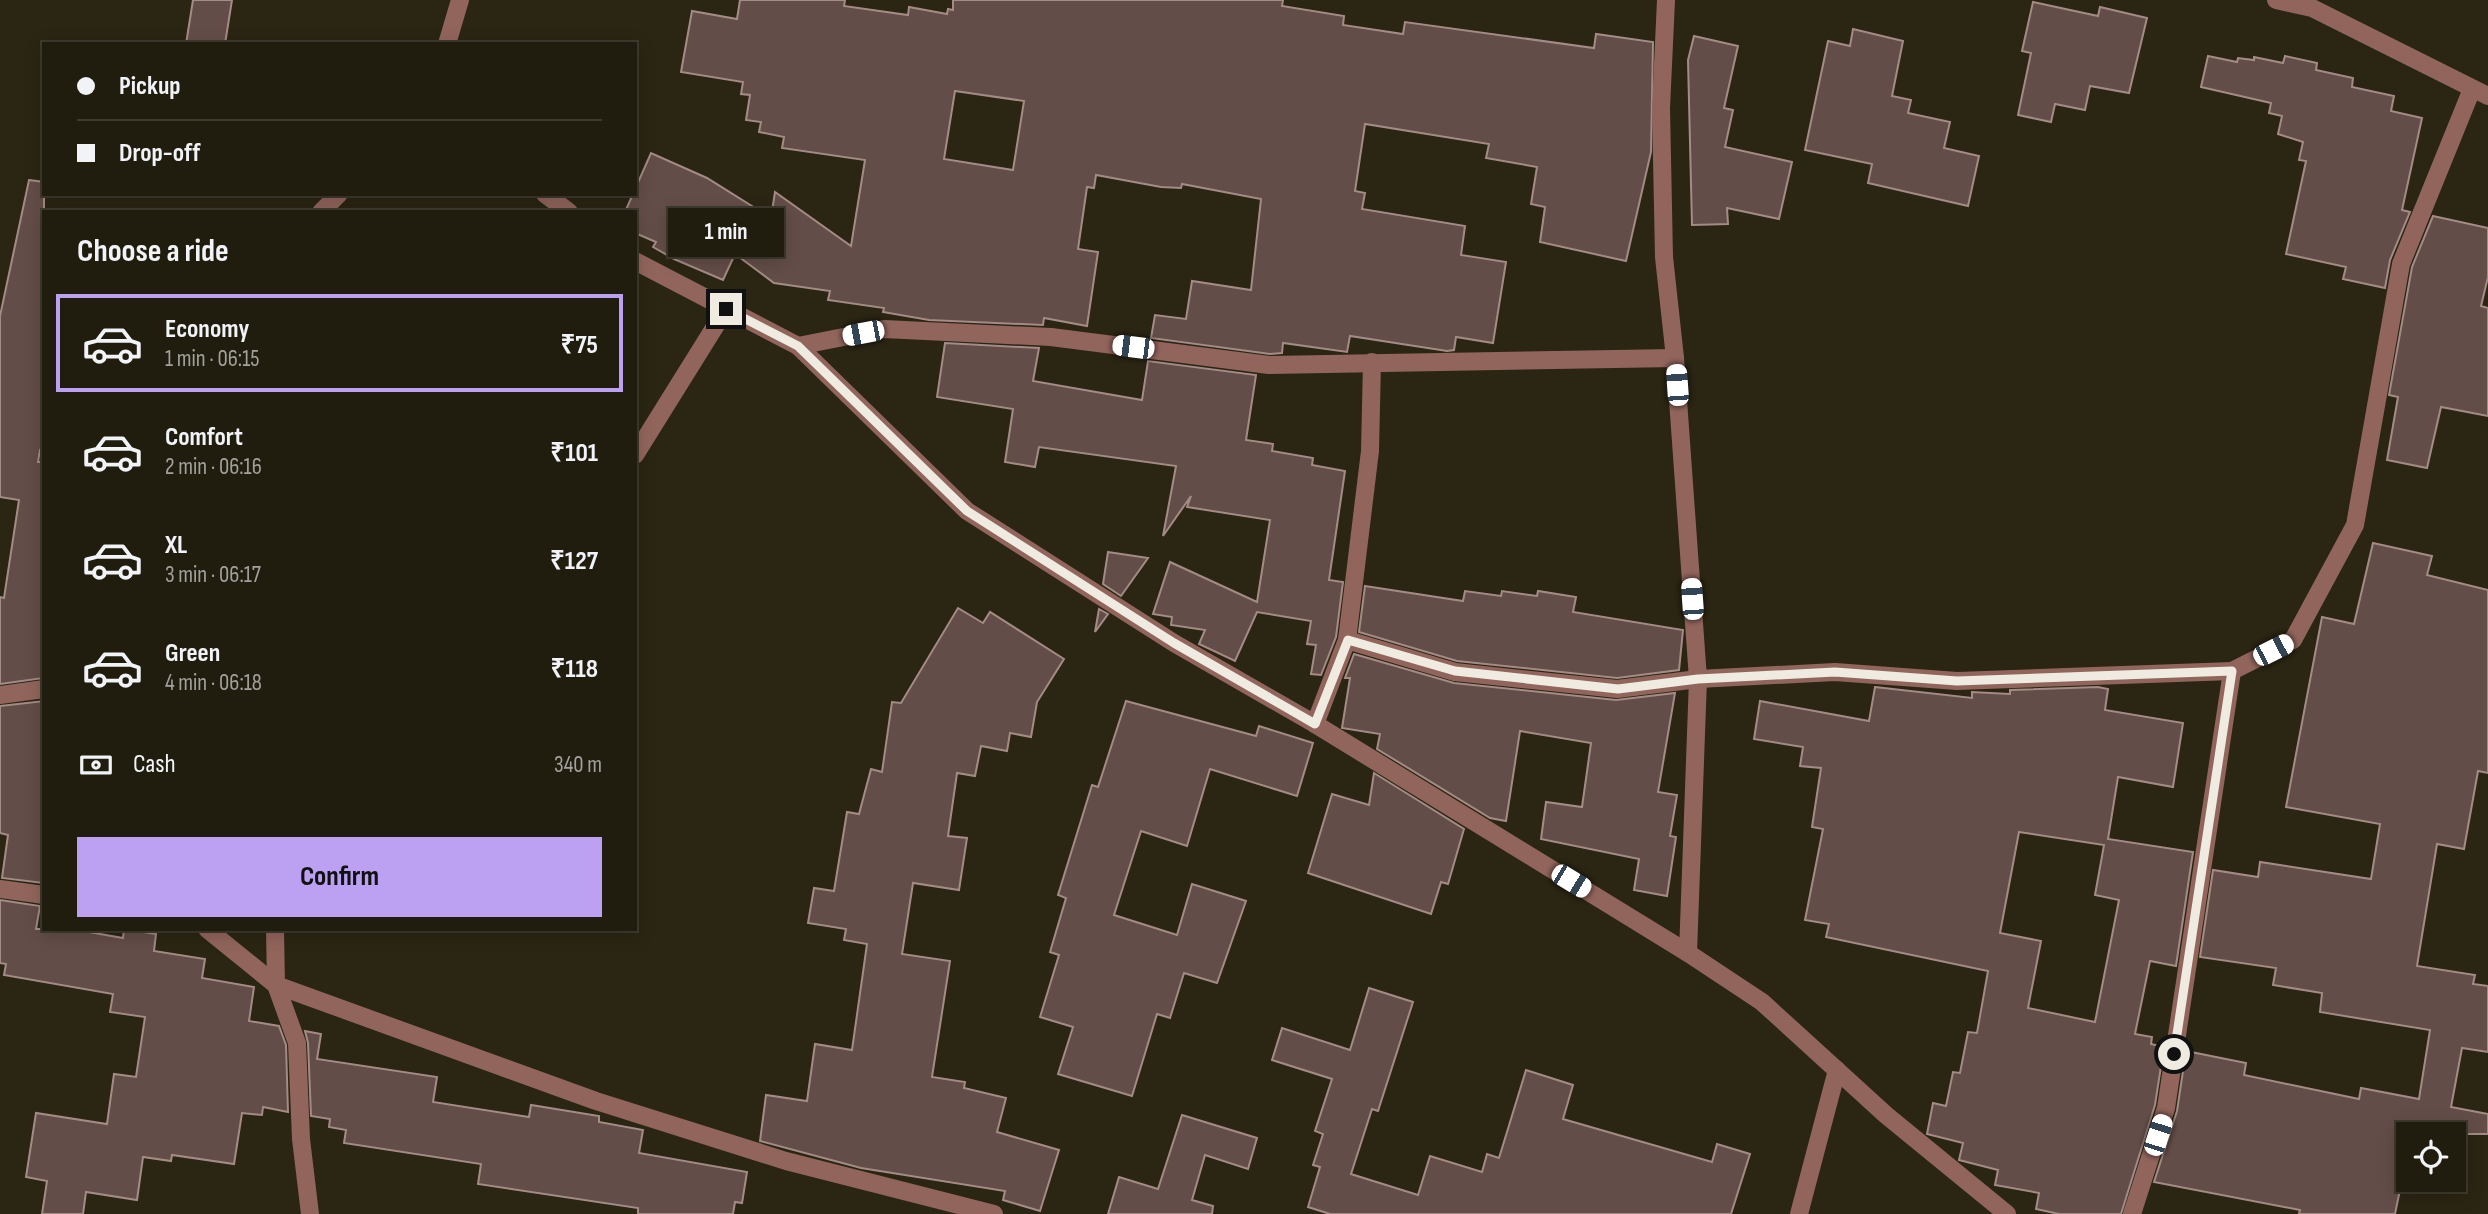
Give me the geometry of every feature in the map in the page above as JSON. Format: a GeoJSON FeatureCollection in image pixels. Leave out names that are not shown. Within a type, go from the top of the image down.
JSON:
{"type":"FeatureCollection","features":[{"type":"Feature","properties":{"kind":"street"},"geometry":{"type":"LineString","coordinates":[[448,42],[460,0]]}},
{"type":"Feature","properties":{"kind":"street"},"geometry":{"type":"LineString","coordinates":[[1666,0],[1661,108],[1664,257],[1675,358],[1698,679],[1688,953]]}},
{"type":"Feature","properties":{"kind":"street"},"geometry":{"type":"LineString","coordinates":[[1348,640],[1469,673],[1618,689],[1698,679],[1835,672],[1957,681],[2232,671],[2293,640],[2355,525],[2401,264],[2480,93],[2312,8],[2276,0]]}},
{"type":"Feature","properties":{"kind":"street"},"geometry":{"type":"LineString","coordinates":[[323,210],[337,196]]}},
{"type":"Feature","properties":{"kind":"street"},"geometry":{"type":"LineString","coordinates":[[548,196],[566,210]]}},
{"type":"Feature","properties":{"kind":"street"},"geometry":{"type":"LineString","coordinates":[[637,262],[798,346],[967,511],[1174,643],[1315,724],[1688,953],[1762,1002],[1837,1070],[2007,1214]]}},
{"type":"Feature","properties":{"kind":"street"},"geometry":{"type":"LineString","coordinates":[[637,453],[726,309]]}},
{"type":"Feature","properties":{"kind":"street"},"geometry":{"type":"LineString","coordinates":[[798,346],[884,329],[1051,337],[1269,365],[1675,358]]}},
{"type":"Feature","properties":{"kind":"street"},"geometry":{"type":"LineString","coordinates":[[1315,724],[1348,640],[1370,451],[1372,362]]}},
{"type":"Feature","properties":{"kind":"street"},"geometry":{"type":"LineString","coordinates":[[2132,1214],[2166,1108],[2232,671]]}},
{"type":"Feature","properties":{"kind":"street"},"geometry":{"type":"LineString","coordinates":[[0,695],[42,689]]}},
{"type":"Feature","properties":{"kind":"street"},"geometry":{"type":"LineString","coordinates":[[0,889],[42,895]]}},
{"type":"Feature","properties":{"kind":"street"},"geometry":{"type":"LineString","coordinates":[[209,931],[276,985],[596,1101],[786,1161],[994,1214]]}},
{"type":"Feature","properties":{"kind":"street"},"geometry":{"type":"LineString","coordinates":[[275,931],[276,985],[297,1042],[301,1139],[310,1214]]}},
{"type":"Feature","properties":{"kind":"street"},"geometry":{"type":"LineString","coordinates":[[1799,1214],[1837,1070]]}},
{"type":"Feature","properties":{"kind":"building"},"geometry":{"type":"Polygon","coordinates":[[[193,0],[232,0],[225,42],[186,42],[193,0]]]}},
{"type":"Feature","properties":{"kind":"building"},"geometry":{"type":"Polygon","coordinates":[[[740,0],[845,0],[844,6],[908,15],[909,7],[947,14],[948,9],[953,10],[953,0],[1283,0],[1282,6],[1344,16],[1343,25],[1403,34],[1405,22],[1594,48],[1596,34],[1653,42],[1651,152],[1626,261],[1540,242],[1545,207],[1531,204],[1537,167],[1486,158],[1489,144],[1365,124],[1355,191],[1365,193],[1362,209],[1465,226],[1461,255],[1506,262],[1493,343],[1456,337],[1454,350],[1447,351],[1350,336],[1347,352],[1283,343],[1282,353],[1270,354],[1151,338],[1155,315],[1186,319],[1192,281],[1251,290],[1261,199],[1182,184],[1181,188],[1161,187],[1096,175],[1094,188],[1087,187],[1078,249],[1098,252],[1087,326],[1044,318],[1043,325],[929,320],[883,312],[884,308],[828,300],[830,291],[774,283],[735,254],[723,280],[674,259],[653,247],[656,242],[637,234],[637,210],[626,210],[632,196],[637,196],[637,185],[651,153],[707,178],[771,218],[775,192],[851,246],[865,160],[782,148],[784,137],[759,132],[761,122],[746,120],[750,95],[741,94],[743,82],[681,72],[692,11],[737,19],[740,0]],[[955,91],[944,159],[1013,170],[1024,101],[955,91]]]}},
{"type":"Feature","properties":{"kind":"building"},"geometry":{"type":"Polygon","coordinates":[[[2033,2],[2098,16],[2100,7],[2147,18],[2129,93],[2090,86],[2085,110],[2055,104],[2051,122],[2018,115],[2031,53],[2022,51],[2033,2]]]}},
{"type":"Feature","properties":{"kind":"building"},"geometry":{"type":"Polygon","coordinates":[[[1853,29],[1903,41],[1892,96],[1911,100],[1908,113],[1950,122],[1944,148],[1979,156],[1968,206],[1868,183],[1872,164],[1805,150],[1828,41],[1850,46],[1853,29]]]}},
{"type":"Feature","properties":{"kind":"building"},"geometry":{"type":"Polygon","coordinates":[[[1694,36],[1738,46],[1724,108],[1733,110],[1725,147],[1792,162],[1779,219],[1727,208],[1728,224],[1692,225],[1688,60],[1694,36]]]}},
{"type":"Feature","properties":{"kind":"building"},"geometry":{"type":"Polygon","coordinates":[[[2208,56],[2237,62],[2238,58],[2254,60],[2254,57],[2283,63],[2285,56],[2317,63],[2316,70],[2353,78],[2352,87],[2394,96],[2391,111],[2422,118],[2402,210],[2410,212],[2390,260],[2385,288],[2343,279],[2346,267],[2286,254],[2306,161],[2299,160],[2303,142],[2278,134],[2282,116],[2269,113],[2271,103],[2201,87],[2208,56]]]}},
{"type":"Feature","properties":{"kind":"building"},"geometry":{"type":"Polygon","coordinates":[[[29,180],[42,182],[42,450],[38,462],[42,462],[42,678],[0,684],[0,597],[4,598],[19,500],[0,497],[0,316],[29,180]]]}},
{"type":"Feature","properties":{"kind":"building"},"geometry":{"type":"Polygon","coordinates":[[[2433,216],[2488,228],[2488,277],[2481,306],[2488,308],[2488,416],[2441,407],[2427,468],[2387,460],[2398,397],[2389,395],[2412,267],[2433,216]]]}},
{"type":"Feature","properties":{"kind":"building"},"geometry":{"type":"Polygon","coordinates":[[[945,343],[1039,348],[1033,381],[1142,400],[1148,361],[1256,375],[1246,440],[1273,444],[1272,451],[1313,458],[1312,465],[1345,471],[1329,580],[1343,582],[1336,637],[1321,675],[1311,674],[1316,645],[1307,644],[1311,621],[1257,612],[1235,661],[1199,644],[1205,630],[1171,625],[1172,617],[1153,614],[1170,562],[1257,602],[1270,520],[1187,507],[1191,496],[1163,536],[1176,466],[1039,447],[1035,467],[1005,462],[1013,409],[937,397],[945,343]]]}},
{"type":"Feature","properties":{"kind":"building"},"geometry":{"type":"Polygon","coordinates":[[[2373,543],[2432,556],[2427,575],[2488,590],[2488,773],[2478,771],[2464,849],[2437,844],[2417,966],[2475,975],[2473,984],[2488,986],[2488,1052],[2462,1048],[2451,1107],[2488,1114],[2488,1134],[2466,1134],[2466,1122],[2396,1122],[2396,1192],[2400,1192],[2395,1214],[2299,1214],[2300,1210],[2154,1182],[2177,1111],[2186,1051],[2246,1063],[2244,1075],[2359,1099],[2361,1088],[2419,1099],[2430,1030],[2320,1012],[2322,993],[2273,985],[2276,968],[2200,957],[2213,870],[2258,877],[2260,862],[2371,879],[2380,824],[2286,807],[2322,617],[2354,624],[2373,543]]]}},
{"type":"Feature","properties":{"kind":"building"},"geometry":{"type":"Polygon","coordinates":[[[1108,552],[1148,558],[1121,596],[1103,584],[1108,552]]]}},
{"type":"Feature","properties":{"kind":"building"},"geometry":{"type":"Polygon","coordinates":[[[1365,586],[1463,601],[1465,591],[1501,596],[1502,591],[1537,596],[1538,591],[1576,597],[1573,612],[1683,630],[1679,670],[1617,678],[1457,661],[1359,632],[1365,586]]]}},
{"type":"Feature","properties":{"kind":"building"},"geometry":{"type":"Polygon","coordinates":[[[958,608],[983,623],[990,612],[1064,659],[1037,702],[1031,737],[1010,733],[1007,751],[981,746],[975,776],[957,773],[948,836],[967,838],[959,890],[913,883],[902,954],[950,961],[932,1077],[965,1082],[964,1088],[1006,1098],[997,1132],[1059,1150],[1040,1211],[1003,1200],[1005,1191],[861,1168],[760,1141],[766,1095],[807,1101],[815,1044],[852,1050],[867,944],[844,940],[846,929],[808,923],[814,888],[834,891],[847,812],[859,814],[871,769],[882,772],[892,702],[901,703],[958,608]]]}},
{"type":"Feature","properties":{"kind":"building"},"geometry":{"type":"Polygon","coordinates":[[[1099,609],[1108,614],[1095,632],[1099,609]]]}},
{"type":"Feature","properties":{"kind":"building"},"geometry":{"type":"Polygon","coordinates":[[[1354,654],[1454,683],[1616,700],[1675,693],[1658,792],[1677,795],[1670,836],[1676,837],[1667,896],[1634,890],[1639,859],[1541,839],[1546,802],[1582,807],[1591,743],[1520,731],[1506,821],[1490,818],[1377,749],[1380,734],[1342,728],[1350,678],[1345,678],[1354,654]]]}},
{"type":"Feature","properties":{"kind":"building"},"geometry":{"type":"Polygon","coordinates":[[[1875,687],[1972,698],[1972,692],[2010,694],[2010,690],[2098,687],[2108,689],[2105,710],[2183,723],[2173,787],[2118,777],[2108,839],[2193,852],[2176,966],[2150,961],[2135,1034],[2152,1037],[2151,1044],[2164,1047],[2155,1105],[2121,1214],[2059,1214],[2036,1209],[2039,1193],[1995,1185],[1998,1170],[1959,1160],[1963,1143],[1927,1134],[1933,1103],[1946,1106],[1953,1072],[1960,1073],[1968,1032],[1977,1033],[1988,971],[1826,937],[1829,924],[1805,920],[1823,829],[1812,827],[1821,768],[1800,766],[1803,747],[1754,739],[1760,701],[1869,721],[1875,687]],[[2019,832],[2000,933],[2041,941],[2028,1008],[2095,1022],[2119,900],[2095,895],[2104,845],[2019,832]]]}},
{"type":"Feature","properties":{"kind":"building"},"geometry":{"type":"Polygon","coordinates":[[[42,701],[42,883],[2,878],[8,835],[0,833],[0,706],[42,701]]]}},
{"type":"Feature","properties":{"kind":"building"},"geometry":{"type":"Polygon","coordinates":[[[1126,701],[1256,736],[1259,726],[1313,743],[1297,796],[1210,769],[1187,846],[1141,831],[1114,915],[1177,935],[1192,884],[1246,901],[1217,983],[1184,973],[1170,1018],[1157,1014],[1132,1096],[1058,1074],[1073,1027],[1040,1017],[1059,955],[1050,952],[1066,898],[1058,895],[1092,785],[1098,787],[1126,701]]]}},
{"type":"Feature","properties":{"kind":"building"},"geometry":{"type":"Polygon","coordinates":[[[1374,773],[1464,829],[1448,884],[1441,882],[1431,914],[1308,873],[1332,794],[1369,805],[1374,773]]]}},
{"type":"Feature","properties":{"kind":"building"},"geometry":{"type":"Polygon","coordinates":[[[0,900],[40,906],[36,929],[42,931],[83,931],[123,938],[124,931],[156,934],[154,951],[205,959],[202,978],[254,987],[249,1021],[279,1026],[286,1045],[288,1112],[263,1107],[262,1115],[242,1113],[234,1164],[172,1155],[171,1161],[143,1157],[137,1200],[86,1192],[83,1214],[42,1214],[47,1181],[26,1177],[36,1113],[107,1124],[114,1074],[136,1077],[145,1017],[110,1012],[113,994],[4,975],[6,964],[0,963],[0,900]]]}},
{"type":"Feature","properties":{"kind":"building"},"geometry":{"type":"Polygon","coordinates":[[[1369,988],[1413,1002],[1378,1111],[1372,1109],[1351,1174],[1418,1195],[1430,1156],[1482,1172],[1487,1154],[1499,1158],[1526,1070],[1573,1085],[1563,1119],[1712,1162],[1717,1144],[1750,1154],[1731,1214],[1330,1214],[1308,1207],[1320,1167],[1313,1165],[1323,1134],[1315,1131],[1332,1079],[1272,1060],[1282,1028],[1350,1050],[1369,988]]]}},
{"type":"Feature","properties":{"kind":"building"},"geometry":{"type":"Polygon","coordinates":[[[305,1031],[321,1034],[317,1059],[437,1077],[433,1102],[529,1117],[531,1105],[599,1116],[599,1122],[643,1130],[639,1153],[747,1172],[742,1203],[735,1202],[733,1214],[638,1214],[638,1208],[478,1184],[481,1164],[344,1143],[346,1130],[329,1127],[330,1119],[311,1116],[308,1043],[305,1031]]]}},
{"type":"Feature","properties":{"kind":"building"},"geometry":{"type":"Polygon","coordinates":[[[1182,1115],[1257,1138],[1248,1169],[1205,1155],[1192,1200],[1213,1206],[1212,1214],[1108,1214],[1119,1177],[1158,1189],[1182,1115]]]}},
{"type":"Feature","properties":{"kind":"route"},"geometry":{"type":"LineString","coordinates":[[726,309],[798,346],[967,511],[1174,643],[1315,724],[1348,640],[1455,671],[1618,689],[1698,679],[1835,672],[1957,681],[2232,671],[2174,1054]]}}]}
